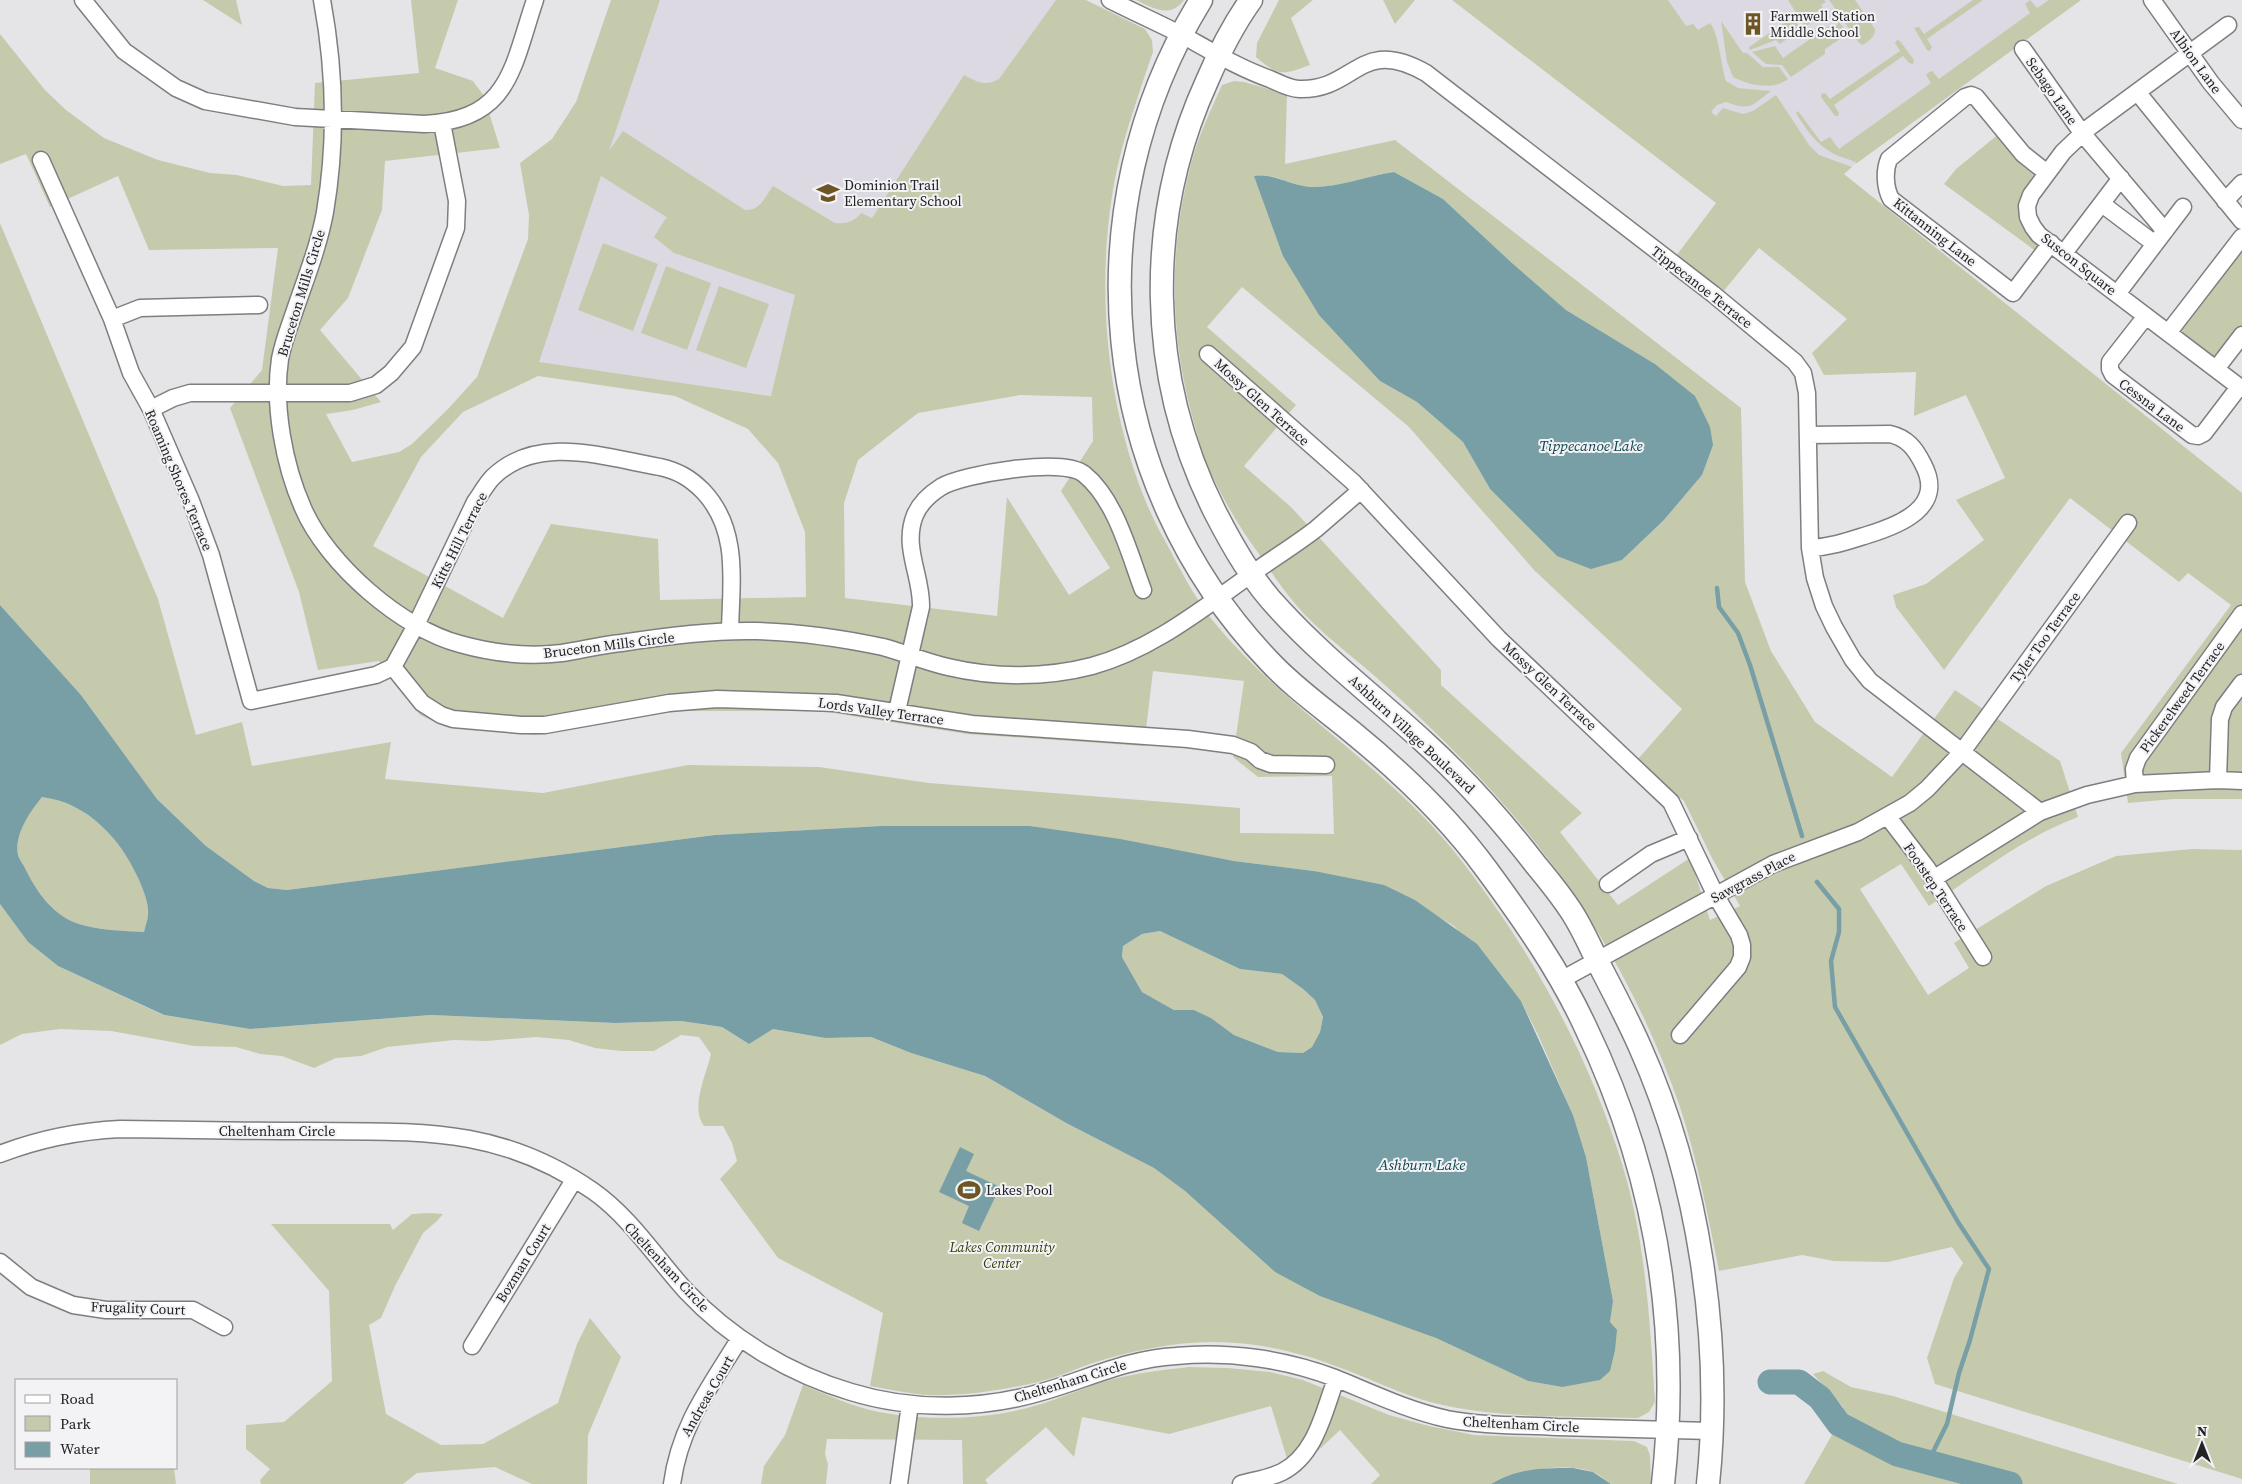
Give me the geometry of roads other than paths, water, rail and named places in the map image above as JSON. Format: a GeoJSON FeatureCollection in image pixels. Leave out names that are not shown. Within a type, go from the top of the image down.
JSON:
{"type":"FeatureCollection","features":[{"type":"Feature","properties":{"kind":"main road"},"geometry":{"type":"LineString","coordinates":[[1202,0],[1181,35],[1153,98],[1135,159],[1122,235],[1119,302],[1128,377],[1136,418],[1145,449],[1170,517],[1216,599],[1247,637],[1297,689],[1391,766],[1456,832],[1485,867],[1538,942],[1585,1024],[1606,1073],[1639,1167],[1654,1232],[1663,1287],[1670,1376],[1669,1430],[1663,1484]]}},
{"type":"Feature","properties":{"kind":"main road","name":"Ashburn Village Boulevard"},"geometry":{"type":"LineString","coordinates":[[1251,0],[1218,55],[1184,136],[1172,181],[1165,228],[1162,270],[1162,329],[1173,398],[1194,466],[1224,530],[1250,574],[1300,631],[1329,659],[1423,741],[1490,809],[1537,866],[1576,918],[1642,1050],[1677,1150],[1695,1222],[1705,1277],[1709,1324],[1711,1431],[1708,1484]]}},
{"type":"Feature","properties":{"kind":"street"},"geometry":{"type":"LineString","coordinates":[[83,0],[88,9],[124,51],[176,88],[205,101],[239,109],[295,117],[442,123],[463,118],[492,102],[509,78],[535,0]]}},
{"type":"Feature","properties":{"kind":"street","name":"Bruceton Mills Circle"},"geometry":{"type":"LineString","coordinates":[[322,0],[329,45],[334,120],[324,216],[280,358],[278,394],[282,437],[290,476],[305,514],[340,563],[375,596],[416,625],[439,637],[460,644],[502,652],[535,654],[558,654],[619,643],[730,631],[798,634],[829,637],[910,654],[944,666],[974,672],[1009,675],[1071,671],[1105,662],[1147,644],[1216,599],[1250,574]]}},
{"type":"Feature","properties":{"kind":"street"},"geometry":{"type":"LineString","coordinates":[[1110,0],[1218,55]]}},
{"type":"Feature","properties":{"kind":"street","name":"Albion Lane"},"geometry":{"type":"LineString","coordinates":[[2152,0],[2189,53],[2242,120]]}},
{"type":"Feature","properties":{"kind":"street","name":"Suscon Square"},"geometry":{"type":"LineString","coordinates":[[2228,25],[2082,133],[2047,173],[2031,195],[2028,217],[2033,228],[2050,243],[2241,388]]}},
{"type":"Feature","properties":{"kind":"street","name":"Sebago Lane"},"geometry":{"type":"LineString","coordinates":[[2023,50],[2082,133],[2165,231]]}},
{"type":"Feature","properties":{"kind":"street","name":"Tippecanoe Terrace"},"geometry":{"type":"LineString","coordinates":[[1218,55],[1260,75],[1297,89],[1320,86],[1363,65],[1383,59],[1409,63],[1426,73],[1713,294],[1795,362],[1803,373],[1806,384],[1810,548],[1815,578],[1824,606],[1834,627],[1859,669],[1881,691],[2040,812]]}},
{"type":"Feature","properties":{"kind":"street"},"geometry":{"type":"LineString","coordinates":[[2138,93],[2242,221]]}},
{"type":"Feature","properties":{"kind":"street","name":"Kittanning Lane"},"geometry":{"type":"LineString","coordinates":[[2047,173],[2023,154],[1976,97],[1971,95],[1965,97],[1889,159],[1886,166],[1887,188],[1892,199],[2013,293],[2050,243]]}},
{"type":"Feature","properties":{"kind":"street"},"geometry":{"type":"LineString","coordinates":[[151,409],[173,398],[190,393],[350,393],[376,385],[392,373],[414,346],[456,228],[458,216],[457,201],[442,123]]}},
{"type":"Feature","properties":{"kind":"street","name":"Roaming Shores Terrace"},"geometry":{"type":"LineString","coordinates":[[41,160],[112,318],[131,373],[151,409],[191,501],[210,555],[251,701],[376,676],[392,668]]}},
{"type":"Feature","properties":{"kind":"street"},"geometry":{"type":"LineString","coordinates":[[2064,253],[2121,178]]}},
{"type":"Feature","properties":{"kind":"street"},"geometry":{"type":"LineString","coordinates":[[2225,201],[2242,183]]}},
{"type":"Feature","properties":{"kind":"street"},"geometry":{"type":"LineString","coordinates":[[2102,204],[2155,244]]}},
{"type":"Feature","properties":{"kind":"street"},"geometry":{"type":"LineString","coordinates":[[2117,294],[2183,207]]}},
{"type":"Feature","properties":{"kind":"street"},"geometry":{"type":"LineString","coordinates":[[2168,333],[2242,237]]}},
{"type":"Feature","properties":{"kind":"street"},"geometry":{"type":"LineString","coordinates":[[112,318],[140,308],[259,305]]}},
{"type":"Feature","properties":{"kind":"street","name":"Cessna Lane"},"geometry":{"type":"LineString","coordinates":[[2146,316],[2110,362],[2110,369],[2113,375],[2192,435],[2198,436],[2204,433],[2241,388]]}},
{"type":"Feature","properties":{"kind":"street"},"geometry":{"type":"LineString","coordinates":[[2216,369],[2242,335]]}},
{"type":"Feature","properties":{"kind":"street","name":"Mossy Glen Terrace"},"geometry":{"type":"LineString","coordinates":[[1208,354],[1361,490],[1486,626],[1664,793],[1677,812],[1716,896],[1738,935],[1742,946],[1742,957],[1738,967],[1680,1035]]}},
{"type":"Feature","properties":{"kind":"street"},"geometry":{"type":"LineString","coordinates":[[1808,435],[1890,434],[1901,437],[1917,452],[1927,471],[1929,482],[1928,494],[1923,505],[1899,525],[1833,546],[1810,548]]}},
{"type":"Feature","properties":{"kind":"street","name":"Kitts Hill Terrace"},"geometry":{"type":"LineString","coordinates":[[392,668],[416,625],[475,502],[494,477],[518,460],[532,454],[566,451],[675,470],[695,483],[711,500],[722,517],[729,541],[731,555],[730,631]]}},
{"type":"Feature","properties":{"kind":"street"},"geometry":{"type":"LineString","coordinates":[[897,711],[922,593],[910,550],[912,531],[916,515],[926,498],[942,487],[960,479],[1049,465],[1066,466],[1082,472],[1092,481],[1110,504],[1144,590]]}},
{"type":"Feature","properties":{"kind":"street"},"geometry":{"type":"LineString","coordinates":[[1250,574],[1314,530],[1361,490]]}},
{"type":"Feature","properties":{"kind":"street","name":"Tyler Too Terrace"},"geometry":{"type":"LineString","coordinates":[[1962,752],[2128,523]]}},
{"type":"Feature","properties":{"kind":"street","name":"Pickerelweed Terrace"},"geometry":{"type":"LineString","coordinates":[[2135,784],[2134,769],[2138,758],[2242,614]]}},
{"type":"Feature","properties":{"kind":"street","name":"Lords Valley Terrace"},"geometry":{"type":"LineString","coordinates":[[392,668],[422,703],[441,715],[453,719],[521,725],[552,724],[670,703],[705,700],[818,701],[897,711],[938,720],[972,724],[1131,734],[1233,744],[1251,752],[1260,760],[1271,764],[1326,765]]}},
{"type":"Feature","properties":{"kind":"street"},"geometry":{"type":"LineString","coordinates":[[2218,780],[2220,719],[2224,707],[2242,683]]}},
{"type":"Feature","properties":{"kind":"street","name":"Sawgrass Place"},"geometry":{"type":"LineString","coordinates":[[1561,980],[1596,959],[1773,864],[1858,832],[1888,817],[1910,804],[1928,789],[1962,752]]}},
{"type":"Feature","properties":{"kind":"street"},"geometry":{"type":"LineString","coordinates":[[1933,878],[2040,812],[2087,794],[2135,784],[2218,780],[2242,781]]}},
{"type":"Feature","properties":{"kind":"street","name":"Footstep Terrace"},"geometry":{"type":"LineString","coordinates":[[1888,817],[1933,878],[1983,957]]}},
{"type":"Feature","properties":{"kind":"street"},"geometry":{"type":"LineString","coordinates":[[1608,884],[1651,854],[1690,838]]}},
{"type":"Feature","properties":{"kind":"street","name":"Cheltenham Circle"},"geometry":{"type":"LineString","coordinates":[[0,1154],[41,1140],[97,1130],[413,1132],[469,1138],[502,1146],[534,1158],[596,1193],[641,1237],[687,1291],[711,1315],[740,1338],[778,1362],[818,1382],[881,1400],[910,1404],[954,1406],[988,1404],[1042,1392],[1129,1362],[1198,1354],[1266,1359],[1306,1368],[1406,1408],[1477,1424],[1711,1431]]}},
{"type":"Feature","properties":{"kind":"street","name":"Bozman Court"},"geometry":{"type":"LineString","coordinates":[[472,1346],[574,1180]]}},
{"type":"Feature","properties":{"kind":"street","name":"Frugality Court"},"geometry":{"type":"LineString","coordinates":[[0,1262],[31,1287],[73,1304],[106,1310],[193,1310],[224,1328]]}},
{"type":"Feature","properties":{"kind":"street","name":"Andreas Court"},"geometry":{"type":"LineString","coordinates":[[672,1484],[675,1462],[690,1420],[740,1338]]}},
{"type":"Feature","properties":{"kind":"street"},"geometry":{"type":"LineString","coordinates":[[1241,1484],[1282,1472],[1301,1458],[1313,1438],[1336,1379]]}},
{"type":"Feature","properties":{"kind":"street"},"geometry":{"type":"LineString","coordinates":[[899,1484],[910,1404]]}},
{"type":"Feature","properties":{"kind":"water","name":"Tippecanoe Lake"},"geometry":{"type":"Polygon","coordinates":[[[1394,172],[1443,199],[1566,310],[1655,364],[1695,396],[1710,427],[1713,445],[1702,475],[1664,520],[1622,560],[1591,569],[1557,556],[1490,489],[1463,442],[1417,402],[1380,381],[1319,315],[1283,256],[1254,176],[1269,176],[1303,186],[1320,187],[1394,172]]]}},
{"type":"Feature","properties":{"kind":"water","name":"Ashburn Lake"},"geometry":{"type":"Polygon","coordinates":[[[0,605],[81,695],[157,799],[206,846],[254,881],[268,888],[287,890],[715,835],[881,826],[1030,826],[1120,839],[1234,861],[1314,871],[1384,885],[1415,900],[1477,944],[1521,1001],[1573,1115],[1586,1157],[1613,1301],[1610,1322],[1617,1330],[1610,1371],[1600,1380],[1562,1387],[1528,1381],[1436,1338],[1320,1296],[1275,1272],[1185,1191],[1154,1168],[1068,1124],[985,1076],[911,1053],[871,1037],[825,1038],[773,1029],[749,1044],[722,1027],[681,1021],[615,1023],[431,1015],[250,1029],[164,1015],[58,966],[28,942],[0,904],[0,605]],[[42,797],[24,824],[17,847],[19,858],[46,902],[61,915],[79,924],[119,931],[144,932],[148,916],[147,901],[132,865],[113,837],[88,815],[74,807],[42,797]],[[1160,931],[1142,934],[1123,946],[1122,957],[1142,992],[1174,1010],[1194,1010],[1211,1018],[1234,1035],[1278,1052],[1303,1053],[1312,1047],[1320,1032],[1323,1017],[1315,1000],[1303,989],[1282,974],[1240,969],[1160,931]]]}},
{"type":"Feature","properties":{"kind":"water","name":"Lakes Pool"},"geometry":{"type":"Polygon","coordinates":[[[960,1147],[974,1154],[966,1171],[1000,1187],[979,1231],[962,1223],[969,1206],[939,1192],[960,1147]]]}},
{"type":"Feature","properties":{"kind":"water"},"geometry":{"type":"Polygon","coordinates":[[[1573,1468],[1593,1472],[1611,1484],[1491,1484],[1511,1475],[1531,1470],[1573,1468]]]}},
{"type":"Feature","properties":{"kind":"waterway"},"geometry":{"type":"LineString","coordinates":[[1717,588],[1719,607],[1738,633],[1750,665],[1802,836]]}},
{"type":"Feature","properties":{"kind":"waterway"},"geometry":{"type":"LineString","coordinates":[[1817,882],[1839,909],[1839,932],[1831,961],[1835,1007],[1958,1222],[1989,1269],[1959,1373],[1947,1424],[1928,1462]]}},
{"type":"Feature","properties":{"kind":"waterway"},"geometry":{"type":"LineString","coordinates":[[1770,1382],[1799,1382],[1820,1398],[1839,1424],[1897,1454],[2010,1484]]}},
{"type":"Feature","properties":{"kind":"place","name":"Farmwell Station Middle School"},"geometry":{"type":"Point","coordinates":[1753,24]}},
{"type":"Feature","properties":{"kind":"place","name":"Dominion Trail Elementary School"},"geometry":{"type":"Point","coordinates":[828,193]}},
{"type":"Feature","properties":{"kind":"place","name":"Lakes Pool"},"geometry":{"type":"Point","coordinates":[969,1190]}},
{"type":"Feature","properties":{"kind":"park label","name":"Lakes Community Center"},"geometry":{"type":"Point","coordinates":[1002,1256]}}]}
